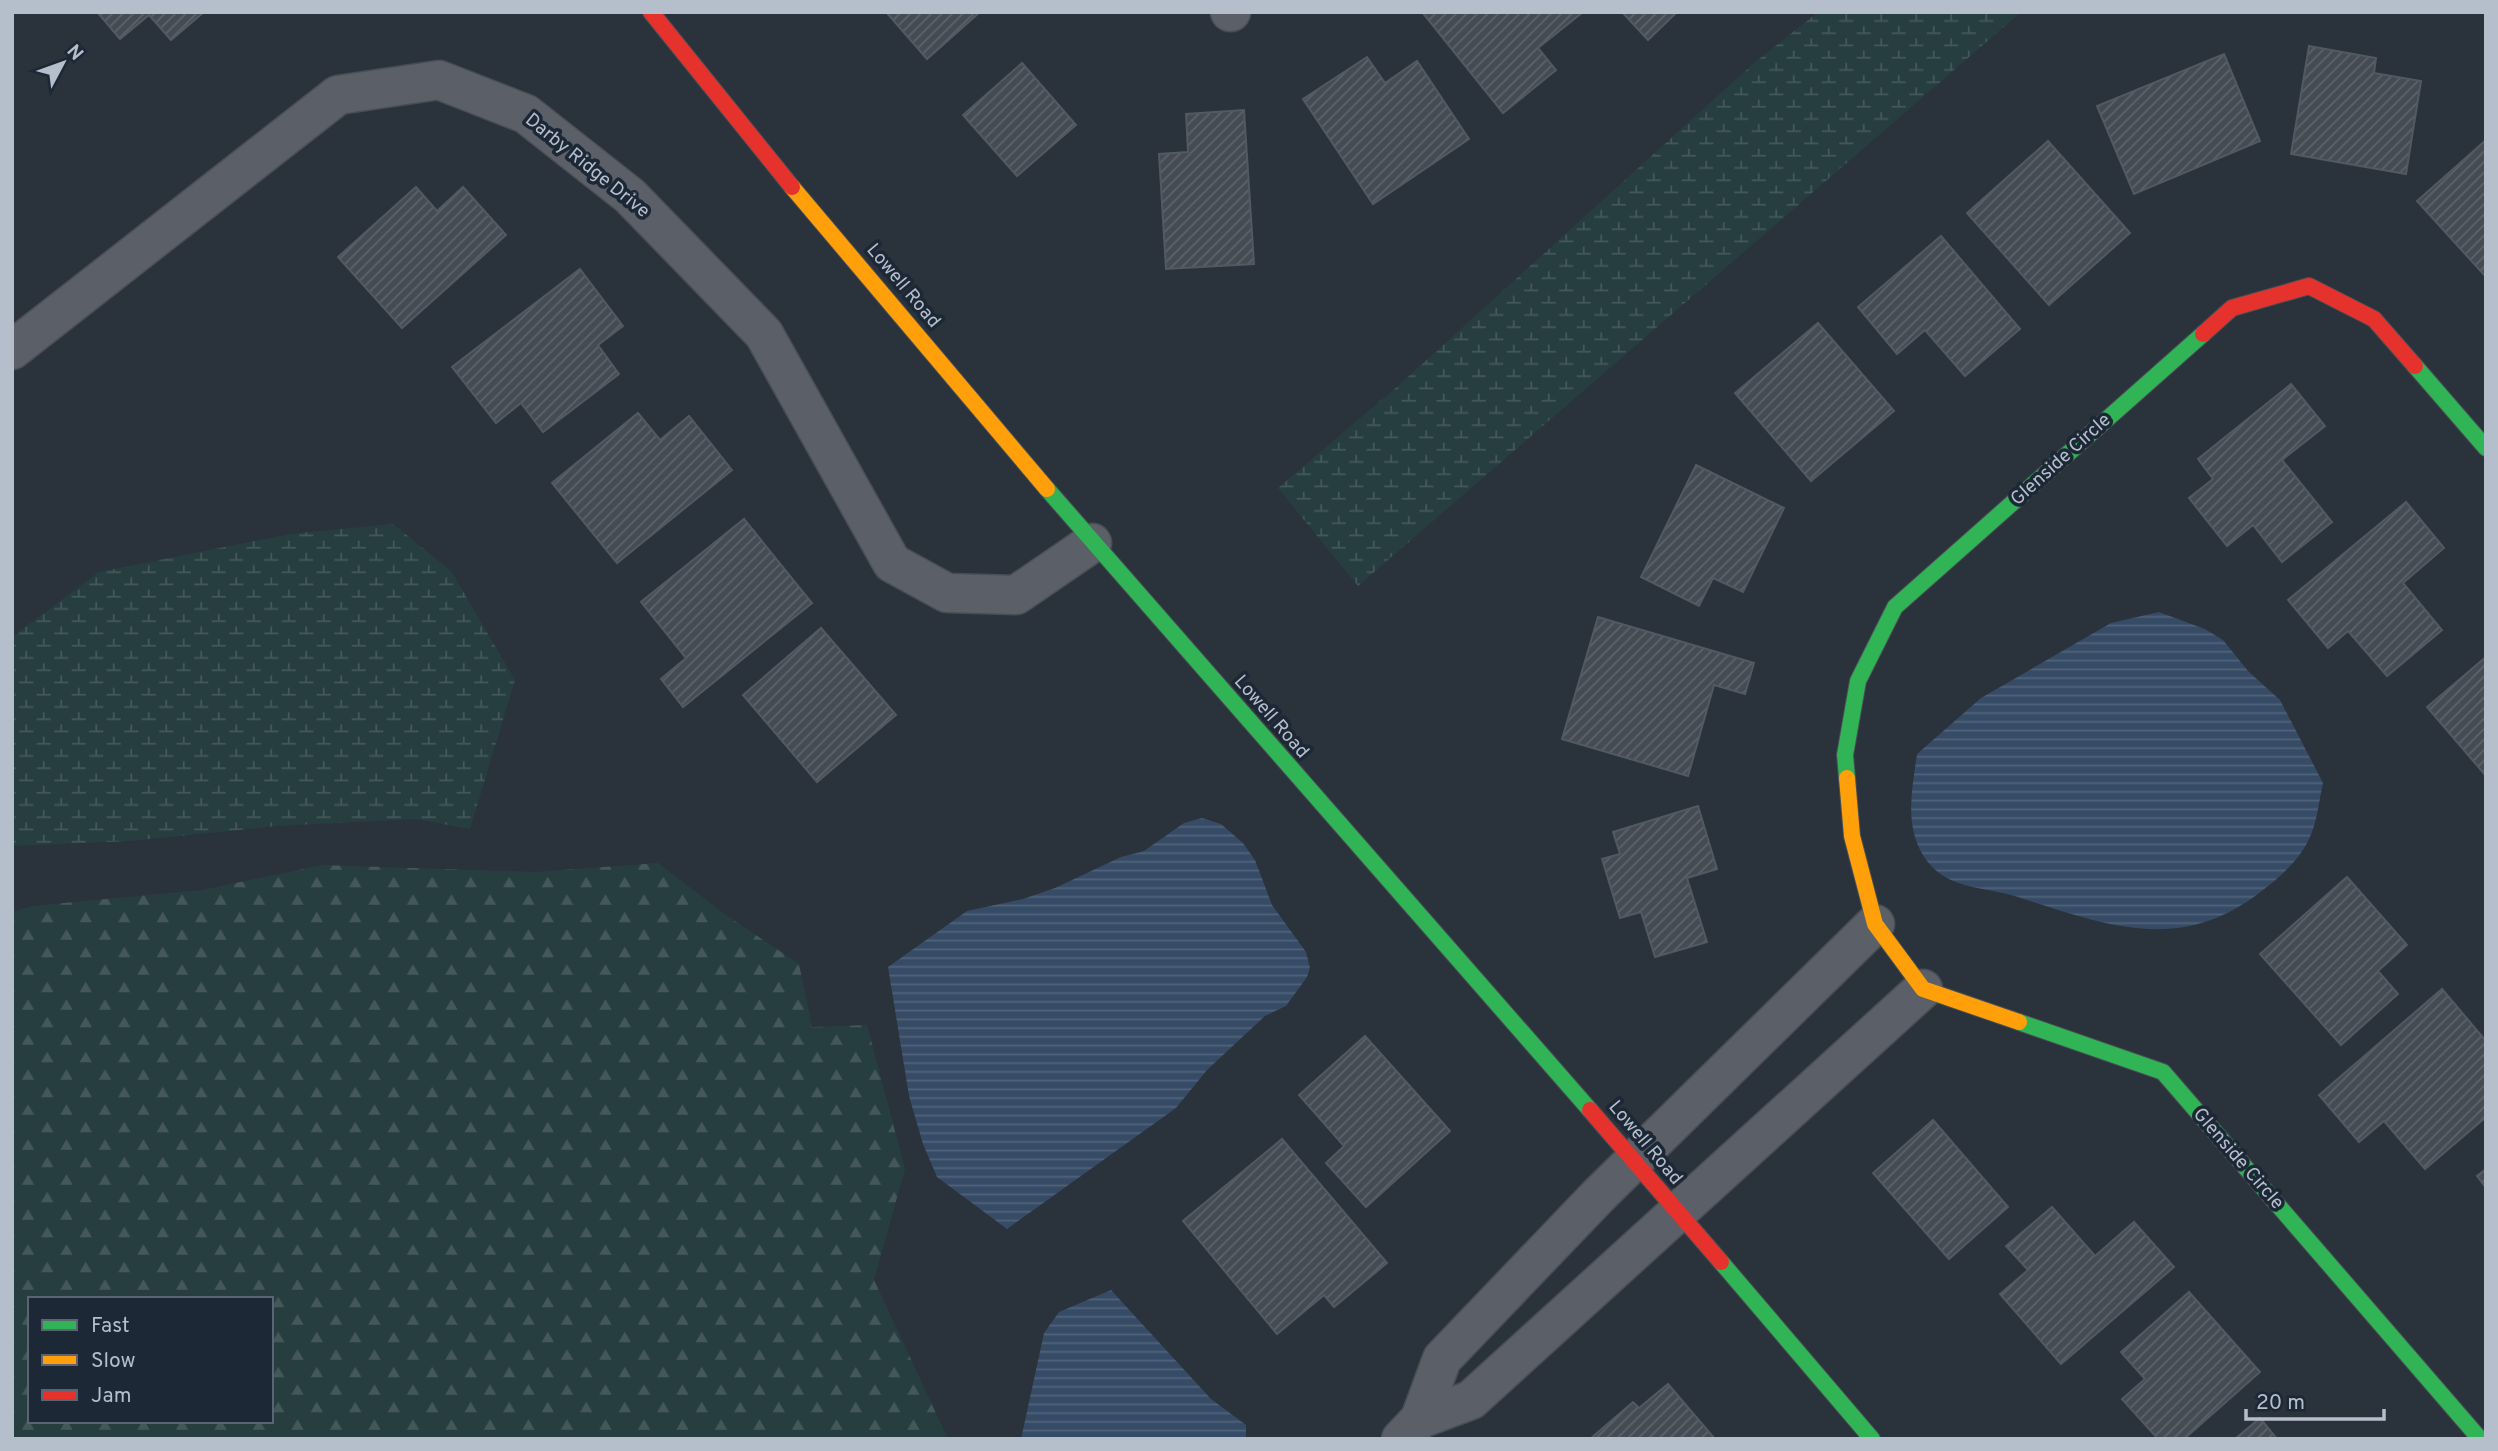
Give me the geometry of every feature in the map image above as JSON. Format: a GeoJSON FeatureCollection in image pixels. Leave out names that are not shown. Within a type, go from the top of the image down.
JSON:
{"type":"FeatureCollection","features":[{"type":"Feature","properties":{"kind":"street","name":"Lowell Road"},"geometry":{"type":"LineString","coordinates":[[651,12],[759,148],[1091,543],[1634,1160],[1872,1439]]}},
{"type":"Feature","properties":{"kind":"street","name":"Darby Ridge Drive"},"geometry":{"type":"LineString","coordinates":[[12,350],[338,95],[439,80],[526,114],[630,196],[764,334],[892,563],[947,593],[1016,595],[1091,543]]}},
{"type":"Feature","properties":{"kind":"street","name":"Glenside Circle"},"geometry":{"type":"LineString","coordinates":[[2480,1439],[2163,1072],[1923,989],[1875,924],[1852,836],[1845,755],[1858,681],[1895,607],[2231,308],[2309,286],[2374,319],[2486,448]]}},
{"type":"Feature","properties":{"kind":"street"},"geometry":{"type":"LineString","coordinates":[[1410,1429],[1442,1359],[1634,1160],[1875,924]]}},
{"type":"Feature","properties":{"kind":"street"},"geometry":{"type":"LineString","coordinates":[[1410,1429],[1471,1400],[1923,989]]}},
{"type":"Feature","properties":{"kind":"street"},"geometry":{"type":"LineString","coordinates":[[1505,1296],[1543,1335]]}},
{"type":"Feature","properties":{"kind":"green space"},"geometry":{"type":"Polygon","coordinates":[[[1818,12],[2021,12],[1358,586],[1278,488],[1399,385],[1754,63],[1818,12]]]}},
{"type":"Feature","properties":{"kind":"green space"},"geometry":{"type":"Polygon","coordinates":[[[393,524],[451,571],[515,680],[470,829],[415,819],[277,826],[130,841],[12,846],[12,637],[99,572],[290,534],[393,524]]]}},
{"type":"Feature","properties":{"kind":"green space"},"geometry":{"type":"Polygon","coordinates":[[[658,863],[726,915],[799,964],[812,1027],[867,1025],[905,1169],[874,1280],[948,1439],[12,1439],[12,912],[32,906],[202,890],[322,865],[535,872],[658,863]]]}},
{"type":"Feature","properties":{"kind":"water"},"geometry":{"type":"Polygon","coordinates":[[[2159,612],[2205,629],[2223,640],[2248,671],[2280,700],[2323,783],[2312,833],[2295,860],[2269,885],[2233,910],[2203,923],[2144,929],[2113,925],[2018,897],[1969,886],[1936,870],[1919,849],[1912,823],[1917,754],[1981,698],[2111,623],[2159,612]]]}},
{"type":"Feature","properties":{"kind":"water"},"geometry":{"type":"Polygon","coordinates":[[[1202,818],[1221,824],[1243,843],[1255,860],[1272,905],[1306,952],[1310,968],[1307,977],[1286,1006],[1265,1016],[1207,1070],[1176,1108],[1007,1229],[937,1177],[923,1144],[909,1096],[888,967],[967,911],[1023,899],[1055,888],[1121,857],[1144,851],[1184,823],[1202,818]]]}},
{"type":"Feature","properties":{"kind":"water"},"geometry":{"type":"Polygon","coordinates":[[[1111,1290],[1211,1399],[1246,1425],[1246,1439],[1021,1439],[1044,1333],[1059,1312],[1111,1290]]]}},
{"type":"Feature","properties":{"kind":"building"},"geometry":{"type":"Polygon","coordinates":[[[204,12],[171,40],[149,15],[120,39],[98,13],[204,12]]]}},
{"type":"Feature","properties":{"kind":"building"},"geometry":{"type":"Polygon","coordinates":[[[886,12],[980,12],[927,59],[886,12]]]}},
{"type":"Feature","properties":{"kind":"building"},"geometry":{"type":"Polygon","coordinates":[[[1422,12],[1583,12],[1538,48],[1556,70],[1503,113],[1422,12]]]}},
{"type":"Feature","properties":{"kind":"building"},"geometry":{"type":"Polygon","coordinates":[[[1622,12],[1677,12],[1648,40],[1622,12]]]}},
{"type":"Feature","properties":{"kind":"building"},"geometry":{"type":"Polygon","coordinates":[[[2309,46],[2376,58],[2374,73],[2421,81],[2406,174],[2291,154],[2309,46]]]}},
{"type":"Feature","properties":{"kind":"building"},"geometry":{"type":"Polygon","coordinates":[[[2224,54],[2260,141],[2134,194],[2097,106],[2224,54]]]}},
{"type":"Feature","properties":{"kind":"building"},"geometry":{"type":"Polygon","coordinates":[[[1367,57],[1385,83],[1417,61],[1469,139],[1373,204],[1303,99],[1367,57]]]}},
{"type":"Feature","properties":{"kind":"building"},"geometry":{"type":"Polygon","coordinates":[[[1022,63],[1076,125],[1017,176],[963,115],[1022,63]]]}},
{"type":"Feature","properties":{"kind":"building"},"geometry":{"type":"Polygon","coordinates":[[[1244,110],[1254,264],[1166,269],[1159,154],[1188,152],[1186,114],[1244,110]]]}},
{"type":"Feature","properties":{"kind":"building"},"geometry":{"type":"Polygon","coordinates":[[[2486,140],[2486,277],[2417,201],[2486,140]]]}},
{"type":"Feature","properties":{"kind":"building"},"geometry":{"type":"Polygon","coordinates":[[[2048,141],[2130,233],[2049,305],[1967,213],[2048,141]]]}},
{"type":"Feature","properties":{"kind":"building"},"geometry":{"type":"Polygon","coordinates":[[[416,187],[437,211],[463,187],[506,235],[402,328],[338,257],[416,187]]]}},
{"type":"Feature","properties":{"kind":"building"},"geometry":{"type":"Polygon","coordinates":[[[1941,236],[2020,329],[1965,376],[1925,330],[1897,354],[1858,307],[1941,236]]]}},
{"type":"Feature","properties":{"kind":"building"},"geometry":{"type":"Polygon","coordinates":[[[580,269],[623,326],[598,345],[619,374],[543,432],[521,403],[496,423],[452,367],[580,269]]]}},
{"type":"Feature","properties":{"kind":"building"},"geometry":{"type":"Polygon","coordinates":[[[1818,323],[1894,411],[1811,481],[1735,393],[1818,323]]]}},
{"type":"Feature","properties":{"kind":"building"},"geometry":{"type":"Polygon","coordinates":[[[2291,384],[2325,426],[2282,460],[2332,522],[2282,562],[2253,525],[2227,546],[2189,498],[2213,479],[2198,459],[2291,384]]]}},
{"type":"Feature","properties":{"kind":"building"},"geometry":{"type":"Polygon","coordinates":[[[638,413],[660,440],[689,416],[732,470],[617,563],[552,483],[638,413]]]}},
{"type":"Feature","properties":{"kind":"building"},"geometry":{"type":"Polygon","coordinates":[[[1696,465],[1784,508],[1743,592],[1713,578],[1699,606],[1641,577],[1696,465]]]}},
{"type":"Feature","properties":{"kind":"building"},"geometry":{"type":"Polygon","coordinates":[[[2406,502],[2444,548],[2403,583],[2442,630],[2387,676],[2348,631],[2328,648],[2288,600],[2406,502]]]}},
{"type":"Feature","properties":{"kind":"building"},"geometry":{"type":"Polygon","coordinates":[[[744,519],[812,603],[683,707],[661,679],[686,658],[641,602],[744,519]]]}},
{"type":"Feature","properties":{"kind":"building"},"geometry":{"type":"Polygon","coordinates":[[[1598,617],[1754,663],[1745,694],[1714,685],[1688,776],[1562,739],[1598,617]]]}},
{"type":"Feature","properties":{"kind":"building"},"geometry":{"type":"Polygon","coordinates":[[[821,628],[896,715],[817,782],[743,695],[821,628]]]}},
{"type":"Feature","properties":{"kind":"building"},"geometry":{"type":"Polygon","coordinates":[[[2486,657],[2486,776],[2427,707],[2486,657]]]}},
{"type":"Feature","properties":{"kind":"building"},"geometry":{"type":"Polygon","coordinates":[[[1698,806],[1717,869],[1687,878],[1707,942],[1655,957],[1641,912],[1620,918],[1602,859],[1620,854],[1613,832],[1698,806]]]}},
{"type":"Feature","properties":{"kind":"building"},"geometry":{"type":"Polygon","coordinates":[[[2347,877],[2407,945],[2378,971],[2398,994],[2341,1045],[2260,954],[2347,877]]]}},
{"type":"Feature","properties":{"kind":"building"},"geometry":{"type":"Polygon","coordinates":[[[2442,989],[2486,1041],[2486,1117],[2425,1169],[2384,1121],[2359,1142],[2319,1095],[2442,989]]]}},
{"type":"Feature","properties":{"kind":"building"},"geometry":{"type":"Polygon","coordinates":[[[1365,1036],[1450,1131],[1366,1207],[1326,1163],[1344,1146],[1299,1095],[1365,1036]]]}},
{"type":"Feature","properties":{"kind":"building"},"geometry":{"type":"Polygon","coordinates":[[[1933,1120],[2008,1207],[1949,1259],[1873,1173],[1933,1120]]]}},
{"type":"Feature","properties":{"kind":"building"},"geometry":{"type":"Polygon","coordinates":[[[1282,1139],[1387,1263],[1334,1307],[1324,1295],[1277,1334],[1183,1221],[1282,1139]]]}},
{"type":"Feature","properties":{"kind":"building"},"geometry":{"type":"Polygon","coordinates":[[[2486,1169],[2486,1188],[2477,1176],[2486,1169]]]}},
{"type":"Feature","properties":{"kind":"building"},"geometry":{"type":"Polygon","coordinates":[[[2052,1207],[2095,1256],[2134,1222],[2174,1267],[2061,1364],[2000,1294],[2028,1270],[2006,1246],[2052,1207]]]}},
{"type":"Feature","properties":{"kind":"building"},"geometry":{"type":"Polygon","coordinates":[[[2189,1292],[2260,1372],[2184,1439],[2158,1439],[2122,1399],[2145,1379],[2121,1352],[2189,1292]]]}},
{"type":"Feature","properties":{"kind":"building"},"geometry":{"type":"Polygon","coordinates":[[[1668,1384],[1715,1439],[1590,1439],[1633,1402],[1639,1408],[1668,1384]]]}},
{"type":"Feature","properties":{"kind":"building"},"geometry":{"type":"Polygon","coordinates":[[[2260,1418],[2277,1439],[2235,1439],[2260,1418]]]}},
{"type":"Feature","properties":{"kind":"traffic: fast"},"geometry":{"type":"LineString","coordinates":[[1847,778],[1845,755],[1858,681],[1895,607],[2203,334]]}},
{"type":"Feature","properties":{"kind":"traffic: fast"},"geometry":{"type":"LineString","coordinates":[[2415,366],[2486,448]]}},
{"type":"Feature","properties":{"kind":"traffic: fast"},"geometry":{"type":"LineString","coordinates":[[1047,489],[1590,1110]]}},
{"type":"Feature","properties":{"kind":"traffic: fast"},"geometry":{"type":"LineString","coordinates":[[2019,1022],[2163,1072],[2480,1439]]}},
{"type":"Feature","properties":{"kind":"traffic: fast"},"geometry":{"type":"LineString","coordinates":[[1721,1262],[1872,1439]]}},
{"type":"Feature","properties":{"kind":"traffic: slow"},"geometry":{"type":"LineString","coordinates":[[792,187],[1047,489]]}},
{"type":"Feature","properties":{"kind":"traffic: slow"},"geometry":{"type":"LineString","coordinates":[[1847,778],[1852,836],[1875,924],[1923,989],[2019,1022]]}},
{"type":"Feature","properties":{"kind":"traffic: jam"},"geometry":{"type":"LineString","coordinates":[[651,12],[792,187]]}},
{"type":"Feature","properties":{"kind":"traffic: jam"},"geometry":{"type":"LineString","coordinates":[[2203,334],[2232,308],[2309,286],[2374,319],[2415,366]]}},
{"type":"Feature","properties":{"kind":"traffic: jam"},"geometry":{"type":"LineString","coordinates":[[1590,1110],[1721,1262]]}}]}
